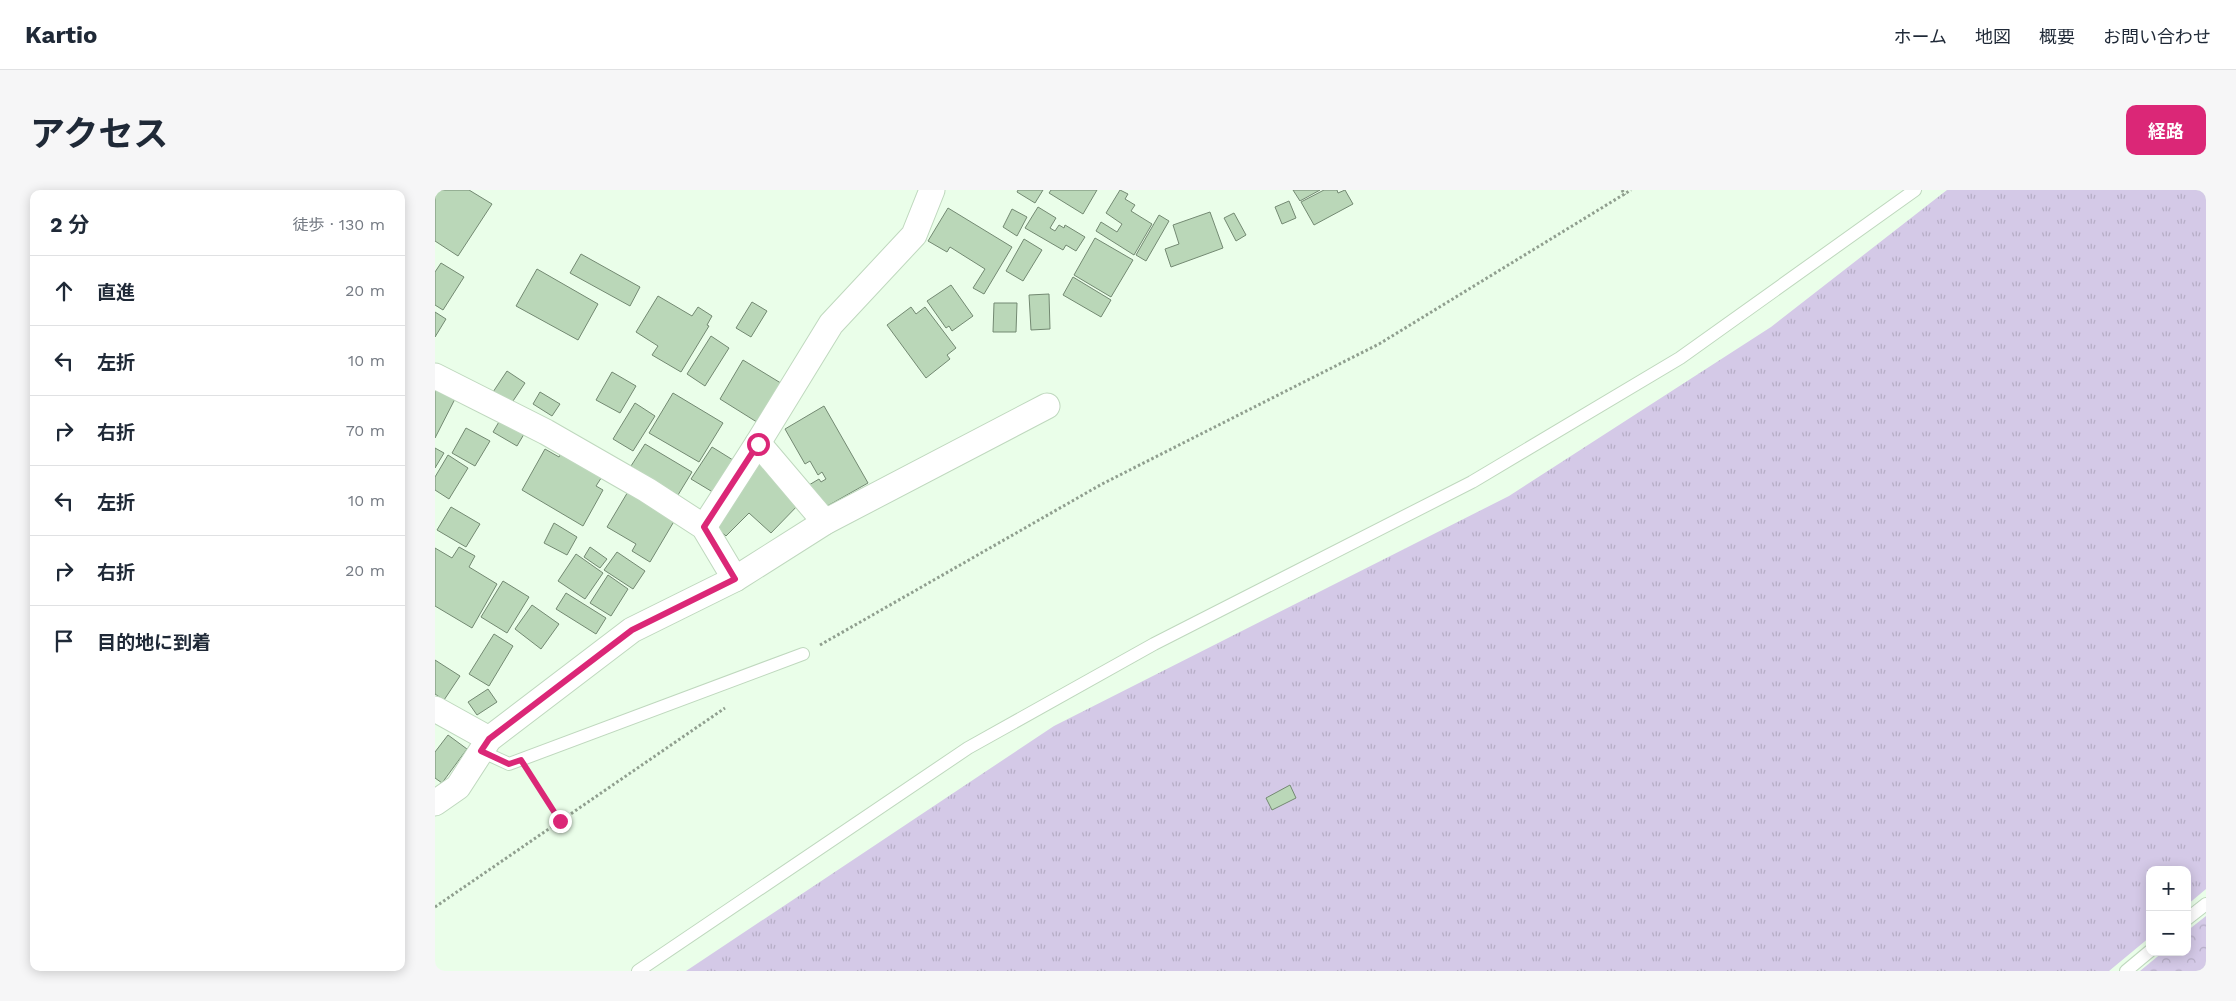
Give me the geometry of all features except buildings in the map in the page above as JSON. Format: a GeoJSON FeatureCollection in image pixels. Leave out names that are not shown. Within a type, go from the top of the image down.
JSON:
{"type":"FeatureCollection","features":[{"type":"Feature","properties":{"kind":"street"},"geometry":{"type":"LineString","coordinates":[[704,527],[758,444],[831,324],[914,234],[932,190]]}},
{"type":"Feature","properties":{"kind":"street"},"geometry":{"type":"LineString","coordinates":[[435,376],[546,432],[647,490],[704,527],[735,579]]}},
{"type":"Feature","properties":{"kind":"street"},"geometry":{"type":"LineString","coordinates":[[435,803],[458,787],[485,745],[632,630],[735,579],[825,522],[1047,406]]}},
{"type":"Feature","properties":{"kind":"street"},"geometry":{"type":"LineString","coordinates":[[758,444],[825,522]]}},
{"type":"Feature","properties":{"kind":"street"},"geometry":{"type":"LineString","coordinates":[[435,709],[485,745]]}},
{"type":"Feature","properties":{"kind":"lane"},"geometry":{"type":"LineString","coordinates":[[638,971],[968,748],[1154,644],[1472,482],[1680,358],[1915,190]]}},
{"type":"Feature","properties":{"kind":"lane"},"geometry":{"type":"LineString","coordinates":[[485,745],[509,764],[803,654]]}},
{"type":"Feature","properties":{"kind":"lane"},"geometry":{"type":"LineString","coordinates":[[2191,916],[2206,904]]}},
{"type":"Feature","properties":{"kind":"lane"},"geometry":{"type":"LineString","coordinates":[[2126,971],[2146,954]]}},
{"type":"Feature","properties":{"kind":"path"},"geometry":{"type":"LineString","coordinates":[[1622,190],[1625,195]]}},
{"type":"Feature","properties":{"kind":"path"},"geometry":{"type":"LineString","coordinates":[[803,654],[1103,484],[1379,344],[1631,190]]}},
{"type":"Feature","properties":{"kind":"path"},"geometry":{"type":"LineString","coordinates":[[435,907],[730,704]]}},
{"type":"Feature","properties":{"kind":"path"},"geometry":{"type":"LineString","coordinates":[[521,760],[560,821]]}},
{"type":"Feature","properties":{"kind":"green space"},"geometry":{"type":"Polygon","coordinates":[[[1947,190],[2206,190],[2206,889],[2191,902],[2191,866],[2146,866],[2146,940],[2109,971],[686,971],[1054,726],[1509,496],[1771,327],[1947,190]]]}},
{"type":"Feature","properties":{"kind":"green space"},"geometry":{"type":"Polygon","coordinates":[[[2206,916],[2206,971],[2140,971],[2158,956],[2191,956],[2191,928],[2206,916]]]}},
{"type":"Feature","properties":{"kind":"route"},"geometry":{"type":"LineString","coordinates":[[560,821],[521,760],[509,764],[481,751],[489,739],[632,630],[735,579],[704,527],[758,444]]}}]}
